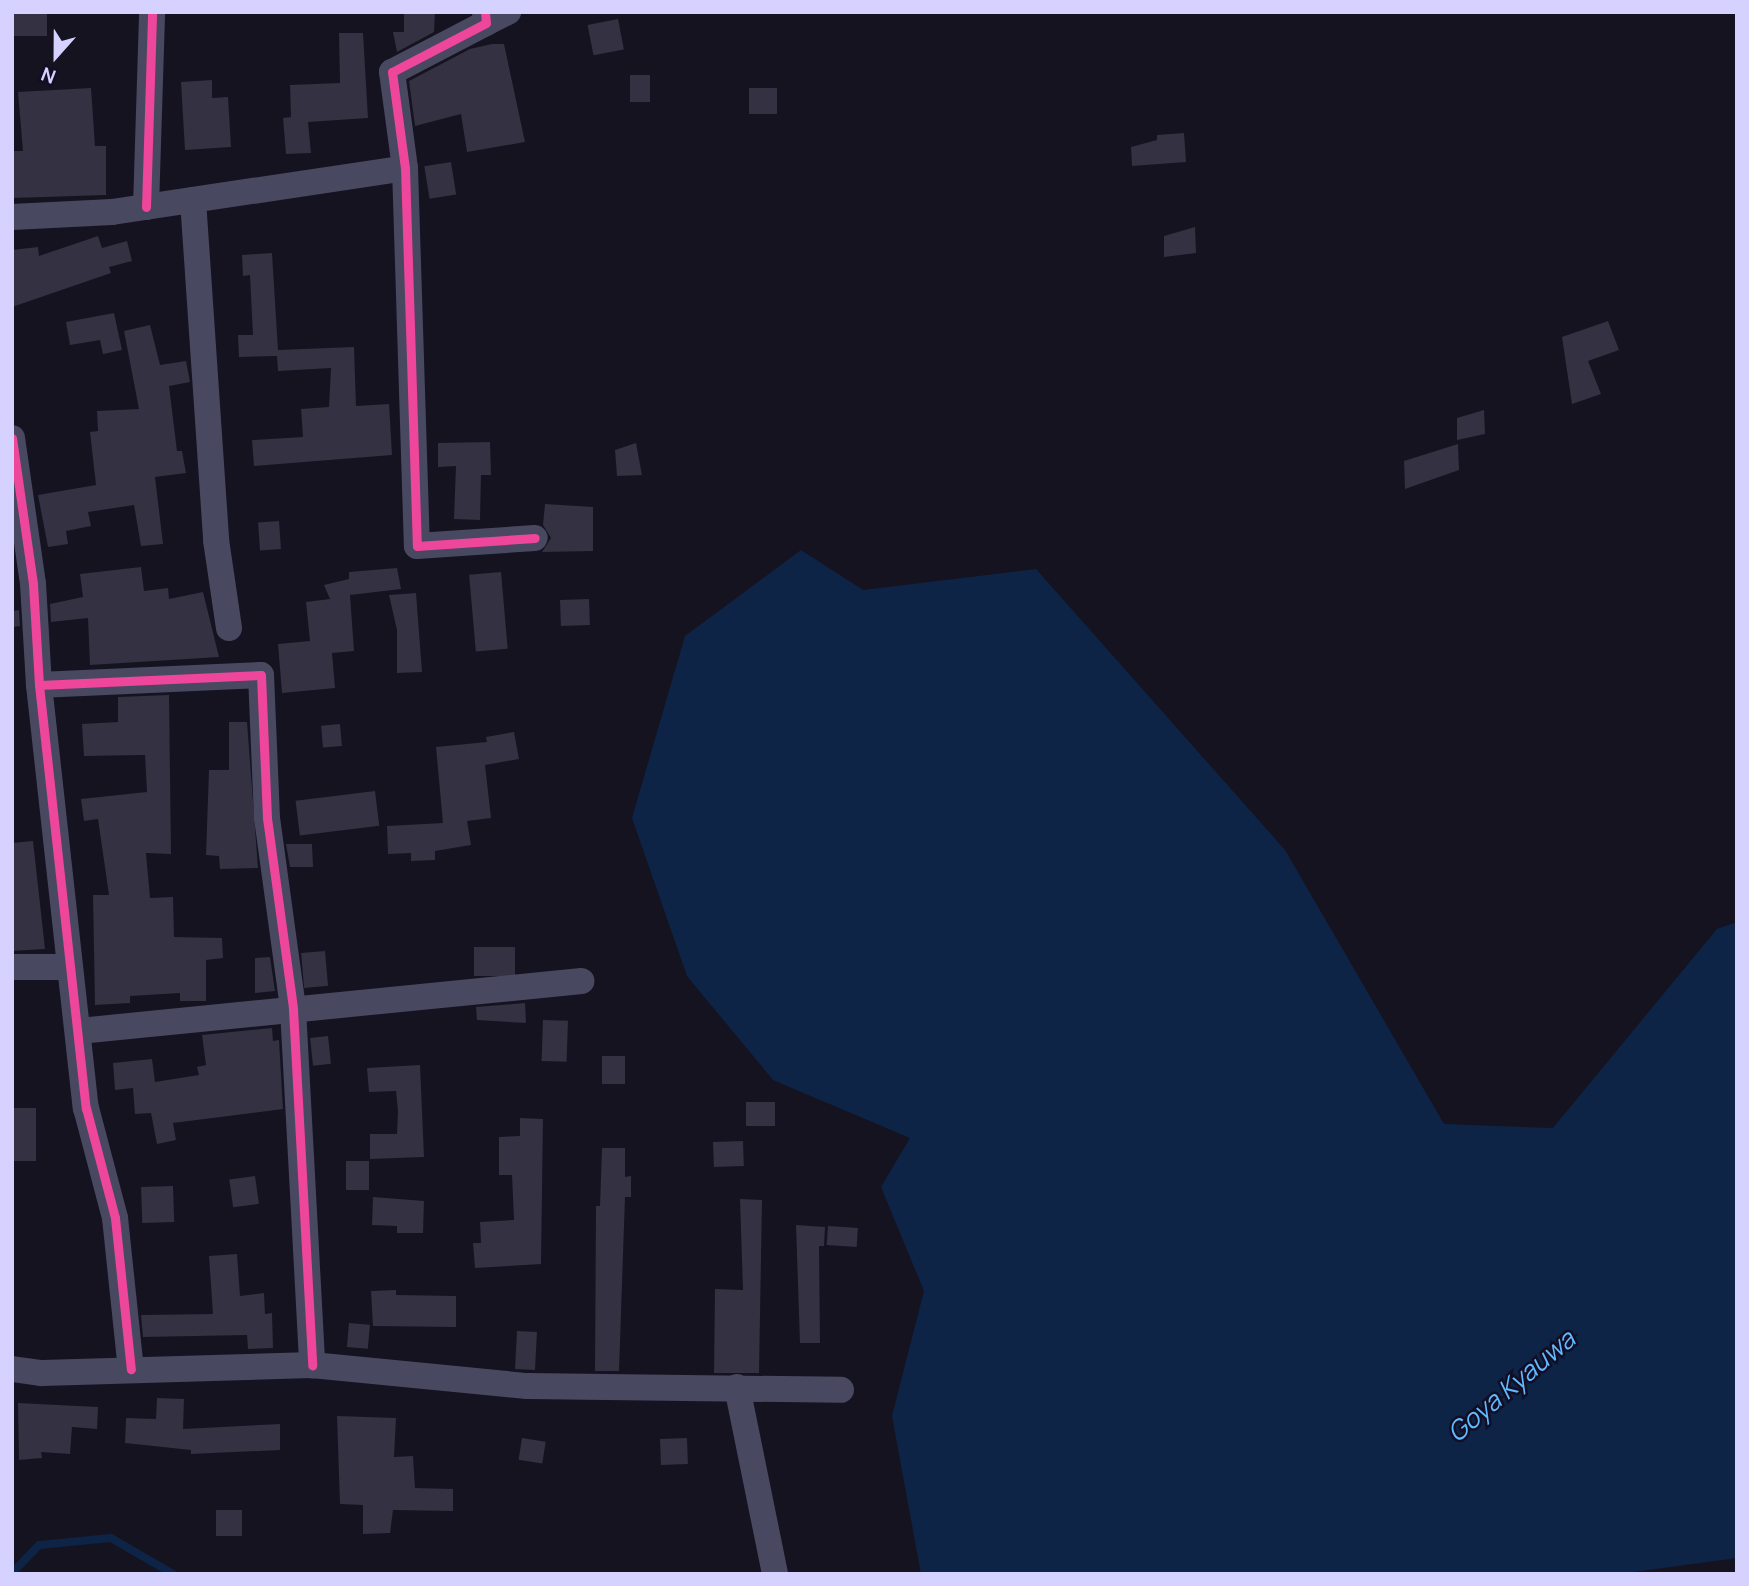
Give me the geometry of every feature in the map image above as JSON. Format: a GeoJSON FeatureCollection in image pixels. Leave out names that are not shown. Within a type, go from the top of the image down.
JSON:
{"type":"FeatureCollection","features":[{"type":"Feature","properties":{"kind":"street"},"geometry":{"type":"LineString","coordinates":[[146,207],[152,12]]}},
{"type":"Feature","properties":{"kind":"street"},"geometry":{"type":"LineString","coordinates":[[493,16],[392,72],[405,168],[416,546],[535,538]]}},
{"type":"Feature","properties":{"kind":"street"},"geometry":{"type":"LineString","coordinates":[[12,217],[146,207],[405,168]]}},
{"type":"Feature","properties":{"kind":"street"},"geometry":{"type":"LineString","coordinates":[[193,200],[216,540],[229,628]]}},
{"type":"Feature","properties":{"kind":"street"},"geometry":{"type":"LineString","coordinates":[[12,438],[33,584],[39,685],[86,1108],[115,1218],[131,1369]]}},
{"type":"Feature","properties":{"kind":"street"},"geometry":{"type":"LineString","coordinates":[[39,685],[261,674],[267,818],[293,1009],[312,1365]]}},
{"type":"Feature","properties":{"kind":"street"},"geometry":{"type":"LineString","coordinates":[[12,967],[69,967]]}},
{"type":"Feature","properties":{"kind":"street"},"geometry":{"type":"LineString","coordinates":[[79,1031],[582,981]]}},
{"type":"Feature","properties":{"kind":"street"},"geometry":{"type":"LineString","coordinates":[[12,1369],[41,1373],[312,1365],[527,1386],[841,1390]]}},
{"type":"Feature","properties":{"kind":"street"},"geometry":{"type":"LineString","coordinates":[[737,1387],[775,1574]]}},
{"type":"Feature","properties":{"kind":"water"},"geometry":{"type":"Polygon","coordinates":[[[801,550],[863,590],[1036,569],[1285,850],[1444,1124],[1553,1128],[1717,929],[1737,922],[1737,1558],[1618,1574],[921,1574],[892,1416],[924,1291],[881,1187],[910,1138],[773,1080],[687,976],[632,818],[685,636],[801,550]]]}},
{"type":"Feature","properties":{"kind":"building"},"geometry":{"type":"Polygon","coordinates":[[[12,12],[47,12],[47,36],[12,36],[12,12]]]}},
{"type":"Feature","properties":{"kind":"building"},"geometry":{"type":"Polygon","coordinates":[[[404,12],[435,12],[434,32],[397,52],[393,32],[404,32],[404,12]]]}},
{"type":"Feature","properties":{"kind":"building"},"geometry":{"type":"Polygon","coordinates":[[[618,19],[624,49],[593,55],[588,25],[618,19]]]}},
{"type":"Feature","properties":{"kind":"building"},"geometry":{"type":"Polygon","coordinates":[[[339,33],[363,33],[368,118],[308,122],[311,153],[286,154],[283,118],[291,117],[290,85],[340,83],[339,33]]]}},
{"type":"Feature","properties":{"kind":"building"},"geometry":{"type":"Polygon","coordinates":[[[504,44],[525,142],[467,152],[461,114],[415,126],[409,81],[470,49],[504,44]]]}},
{"type":"Feature","properties":{"kind":"building"},"geometry":{"type":"Polygon","coordinates":[[[630,75],[650,75],[650,102],[630,102],[630,75]]]}},
{"type":"Feature","properties":{"kind":"building"},"geometry":{"type":"Polygon","coordinates":[[[212,80],[212,98],[228,97],[231,147],[185,150],[181,82],[212,80]]]}},
{"type":"Feature","properties":{"kind":"building"},"geometry":{"type":"Polygon","coordinates":[[[91,88],[95,146],[106,146],[106,195],[12,198],[12,151],[23,151],[18,92],[91,88]]]}},
{"type":"Feature","properties":{"kind":"building"},"geometry":{"type":"Polygon","coordinates":[[[749,88],[777,88],[777,114],[749,114],[749,88]]]}},
{"type":"Feature","properties":{"kind":"building"},"geometry":{"type":"Polygon","coordinates":[[[1184,133],[1186,162],[1132,166],[1131,147],[1157,140],[1157,135],[1184,133]]]}},
{"type":"Feature","properties":{"kind":"building"},"geometry":{"type":"Polygon","coordinates":[[[451,162],[456,195],[429,199],[424,166],[451,162]]]}},
{"type":"Feature","properties":{"kind":"building"},"geometry":{"type":"Polygon","coordinates":[[[1195,227],[1196,253],[1164,257],[1164,236],[1195,227]]]}},
{"type":"Feature","properties":{"kind":"building"},"geometry":{"type":"Polygon","coordinates":[[[98,236],[102,248],[127,241],[132,261],[109,267],[111,273],[12,307],[12,250],[38,247],[39,256],[98,236]]]}},
{"type":"Feature","properties":{"kind":"building"},"geometry":{"type":"Polygon","coordinates":[[[272,253],[278,350],[354,347],[356,406],[389,404],[392,455],[254,466],[252,440],[303,437],[301,409],[329,407],[331,368],[278,371],[277,356],[239,357],[238,335],[253,335],[250,275],[243,276],[242,255],[272,253]]]}},
{"type":"Feature","properties":{"kind":"building"},"geometry":{"type":"Polygon","coordinates":[[[114,313],[122,350],[103,354],[100,340],[70,345],[66,322],[114,313]]]}},
{"type":"Feature","properties":{"kind":"building"},"geometry":{"type":"Polygon","coordinates":[[[1608,321],[1619,350],[1588,361],[1601,394],[1572,404],[1562,337],[1608,321]]]}},
{"type":"Feature","properties":{"kind":"building"},"geometry":{"type":"Polygon","coordinates":[[[150,325],[160,365],[186,361],[190,382],[169,386],[177,451],[182,451],[186,473],[155,477],[163,544],[141,546],[134,505],[88,512],[91,526],[66,531],[68,544],[48,547],[38,495],[96,485],[90,432],[98,431],[97,411],[139,409],[124,331],[150,325]]]}},
{"type":"Feature","properties":{"kind":"building"},"geometry":{"type":"Polygon","coordinates":[[[1484,410],[1485,434],[1457,440],[1457,418],[1484,410]]]}},
{"type":"Feature","properties":{"kind":"building"},"geometry":{"type":"Polygon","coordinates":[[[490,442],[491,475],[481,475],[480,520],[454,519],[456,466],[438,467],[438,443],[490,442]]]}},
{"type":"Feature","properties":{"kind":"building"},"geometry":{"type":"Polygon","coordinates":[[[636,443],[642,475],[617,476],[615,450],[636,443]]]}},
{"type":"Feature","properties":{"kind":"building"},"geometry":{"type":"Polygon","coordinates":[[[1458,444],[1459,470],[1405,489],[1404,461],[1458,444]]]}},
{"type":"Feature","properties":{"kind":"building"},"geometry":{"type":"Polygon","coordinates":[[[545,504],[593,507],[593,551],[542,552],[551,538],[543,525],[545,504]]]}},
{"type":"Feature","properties":{"kind":"building"},"geometry":{"type":"Polygon","coordinates":[[[279,521],[281,549],[260,550],[258,522],[279,521]]]}},
{"type":"Feature","properties":{"kind":"building"},"geometry":{"type":"Polygon","coordinates":[[[141,567],[144,591],[168,588],[169,599],[203,592],[219,657],[90,665],[88,618],[51,622],[50,604],[83,597],[80,574],[141,567]]]}},
{"type":"Feature","properties":{"kind":"building"},"geometry":{"type":"Polygon","coordinates":[[[397,568],[401,589],[350,595],[354,651],[332,653],[335,688],[282,693],[278,644],[310,641],[306,602],[330,599],[324,585],[349,579],[349,572],[397,568]]]}},
{"type":"Feature","properties":{"kind":"building"},"geometry":{"type":"Polygon","coordinates":[[[501,572],[508,649],[476,651],[469,575],[501,572]]]}},
{"type":"Feature","properties":{"kind":"building"},"geometry":{"type":"Polygon","coordinates":[[[416,593],[422,672],[397,673],[397,630],[389,595],[416,593]]]}},
{"type":"Feature","properties":{"kind":"building"},"geometry":{"type":"Polygon","coordinates":[[[589,599],[590,625],[561,626],[560,600],[589,599]]]}},
{"type":"Feature","properties":{"kind":"building"},"geometry":{"type":"Polygon","coordinates":[[[19,610],[20,626],[14,627],[12,611],[19,610]]]}},
{"type":"Feature","properties":{"kind":"building"},"geometry":{"type":"Polygon","coordinates":[[[169,695],[171,854],[146,853],[150,898],[173,897],[174,937],[222,938],[223,958],[206,960],[206,1001],[180,1001],[180,993],[130,996],[130,1003],[95,1005],[93,895],[109,895],[98,819],[84,821],[81,799],[147,792],[145,755],[84,756],[82,724],[118,722],[118,697],[169,695]]]}},
{"type":"Feature","properties":{"kind":"building"},"geometry":{"type":"Polygon","coordinates":[[[229,722],[247,722],[258,868],[220,869],[219,856],[206,855],[209,770],[229,770],[229,722]]]}},
{"type":"Feature","properties":{"kind":"building"},"geometry":{"type":"Polygon","coordinates":[[[340,724],[342,746],[323,748],[321,726],[340,724]]]}},
{"type":"Feature","properties":{"kind":"building"},"geometry":{"type":"Polygon","coordinates":[[[514,732],[519,759],[485,765],[491,818],[467,821],[471,845],[435,851],[435,860],[411,861],[411,853],[388,854],[387,826],[443,823],[436,747],[487,742],[486,737],[514,732]]]}},
{"type":"Feature","properties":{"kind":"building"},"geometry":{"type":"Polygon","coordinates":[[[375,791],[379,826],[300,835],[296,801],[375,791]]]}},
{"type":"Feature","properties":{"kind":"building"},"geometry":{"type":"Polygon","coordinates":[[[33,841],[45,949],[12,951],[12,843],[33,841]]]}},
{"type":"Feature","properties":{"kind":"building"},"geometry":{"type":"Polygon","coordinates":[[[286,844],[312,844],[313,867],[290,867],[286,844]]]}},
{"type":"Feature","properties":{"kind":"building"},"geometry":{"type":"Polygon","coordinates":[[[474,947],[515,947],[515,976],[474,976],[474,947]]]}},
{"type":"Feature","properties":{"kind":"building"},"geometry":{"type":"Polygon","coordinates":[[[325,951],[328,986],[304,988],[301,953],[325,951]]]}},
{"type":"Feature","properties":{"kind":"building"},"geometry":{"type":"Polygon","coordinates":[[[270,957],[275,991],[255,993],[255,958],[270,957]]]}},
{"type":"Feature","properties":{"kind":"building"},"geometry":{"type":"Polygon","coordinates":[[[525,1003],[526,1023],[477,1020],[476,1007],[525,1003]]]}},
{"type":"Feature","properties":{"kind":"building"},"geometry":{"type":"Polygon","coordinates":[[[543,1020],[568,1021],[567,1062],[542,1061],[543,1020]]]}},
{"type":"Feature","properties":{"kind":"building"},"geometry":{"type":"Polygon","coordinates":[[[272,1028],[273,1041],[279,1040],[283,1109],[173,1123],[176,1140],[157,1144],[151,1113],[135,1114],[133,1088],[115,1090],[113,1063],[152,1059],[155,1082],[199,1075],[197,1067],[206,1065],[202,1035],[272,1028]]]}},
{"type":"Feature","properties":{"kind":"building"},"geometry":{"type":"Polygon","coordinates":[[[328,1036],[331,1064],[313,1066],[310,1038],[328,1036]]]}},
{"type":"Feature","properties":{"kind":"building"},"geometry":{"type":"Polygon","coordinates":[[[602,1056],[625,1056],[625,1084],[602,1084],[602,1056]]]}},
{"type":"Feature","properties":{"kind":"building"},"geometry":{"type":"Polygon","coordinates":[[[420,1065],[424,1157],[370,1159],[370,1134],[397,1134],[398,1111],[396,1091],[369,1092],[367,1068],[420,1065]]]}},
{"type":"Feature","properties":{"kind":"building"},"geometry":{"type":"Polygon","coordinates":[[[746,1102],[775,1102],[775,1126],[746,1126],[746,1102]]]}},
{"type":"Feature","properties":{"kind":"building"},"geometry":{"type":"Polygon","coordinates":[[[12,1108],[36,1108],[36,1161],[12,1161],[12,1108]]]}},
{"type":"Feature","properties":{"kind":"building"},"geometry":{"type":"Polygon","coordinates":[[[520,1118],[543,1119],[541,1264],[475,1268],[473,1243],[481,1243],[480,1222],[514,1220],[512,1175],[499,1175],[499,1137],[520,1136],[520,1118]]]}},
{"type":"Feature","properties":{"kind":"building"},"geometry":{"type":"Polygon","coordinates":[[[743,1141],[744,1166],[714,1167],[713,1142],[743,1141]]]}},
{"type":"Feature","properties":{"kind":"building"},"geometry":{"type":"Polygon","coordinates":[[[602,1148],[625,1148],[625,1177],[631,1176],[631,1197],[625,1197],[619,1371],[595,1371],[596,1206],[600,1206],[602,1148]]]}},
{"type":"Feature","properties":{"kind":"building"},"geometry":{"type":"Polygon","coordinates":[[[346,1161],[369,1161],[369,1190],[346,1190],[346,1161]]]}},
{"type":"Feature","properties":{"kind":"building"},"geometry":{"type":"Polygon","coordinates":[[[255,1176],[259,1204],[233,1207],[229,1180],[255,1176]]]}},
{"type":"Feature","properties":{"kind":"building"},"geometry":{"type":"Polygon","coordinates":[[[173,1186],[174,1222],[142,1223],[141,1187],[173,1186]]]}},
{"type":"Feature","properties":{"kind":"building"},"geometry":{"type":"Polygon","coordinates":[[[373,1197],[424,1201],[423,1233],[397,1233],[397,1226],[372,1225],[373,1197]]]}},
{"type":"Feature","properties":{"kind":"building"},"geometry":{"type":"Polygon","coordinates":[[[740,1199],[762,1200],[759,1373],[714,1373],[715,1289],[743,1290],[740,1199]]]}},
{"type":"Feature","properties":{"kind":"building"},"geometry":{"type":"Polygon","coordinates":[[[796,1225],[825,1227],[824,1246],[819,1246],[820,1343],[800,1343],[796,1225]]]}},
{"type":"Feature","properties":{"kind":"building"},"geometry":{"type":"Polygon","coordinates":[[[828,1226],[858,1228],[857,1247],[827,1245],[828,1226]]]}},
{"type":"Feature","properties":{"kind":"building"},"geometry":{"type":"Polygon","coordinates":[[[237,1254],[240,1296],[264,1293],[265,1314],[272,1313],[273,1348],[248,1349],[247,1335],[143,1337],[141,1315],[213,1314],[209,1256],[237,1254]]]}},
{"type":"Feature","properties":{"kind":"building"},"geometry":{"type":"Polygon","coordinates":[[[396,1290],[396,1295],[456,1296],[456,1327],[373,1326],[371,1291],[396,1290]]]}},
{"type":"Feature","properties":{"kind":"building"},"geometry":{"type":"Polygon","coordinates":[[[349,1323],[370,1325],[368,1349],[347,1347],[349,1323]]]}},
{"type":"Feature","properties":{"kind":"building"},"geometry":{"type":"Polygon","coordinates":[[[517,1331],[537,1332],[535,1370],[515,1369],[517,1331]]]}},
{"type":"Feature","properties":{"kind":"building"},"geometry":{"type":"Polygon","coordinates":[[[157,1398],[184,1399],[183,1429],[280,1424],[280,1450],[191,1454],[191,1450],[125,1443],[126,1418],[156,1419],[157,1398]]]}},
{"type":"Feature","properties":{"kind":"building"},"geometry":{"type":"Polygon","coordinates":[[[18,1403],[98,1407],[97,1429],[72,1427],[70,1454],[41,1452],[42,1458],[19,1460],[18,1403]]]}},
{"type":"Feature","properties":{"kind":"building"},"geometry":{"type":"Polygon","coordinates":[[[337,1416],[396,1418],[394,1457],[413,1456],[415,1488],[453,1489],[453,1511],[393,1510],[390,1533],[363,1534],[363,1505],[340,1504],[337,1416]]]}},
{"type":"Feature","properties":{"kind":"building"},"geometry":{"type":"Polygon","coordinates":[[[522,1438],[546,1442],[542,1463],[519,1460],[522,1438]]]}},
{"type":"Feature","properties":{"kind":"building"},"geometry":{"type":"Polygon","coordinates":[[[687,1438],[688,1464],[661,1465],[660,1439],[687,1438]]]}},
{"type":"Feature","properties":{"kind":"building"},"geometry":{"type":"Polygon","coordinates":[[[216,1510],[242,1510],[242,1536],[216,1536],[216,1510]]]}},
{"type":"Feature","properties":{"kind":"waterway","name":"Goya Kyauwa"},"geometry":{"type":"LineString","coordinates":[[12,1573],[39,1545],[111,1538],[173,1574]]}},
{"type":"Feature","properties":{"kind":"cycle path"},"geometry":{"type":"LineString","coordinates":[[146,207],[152,12]]}},
{"type":"Feature","properties":{"kind":"cycle path"},"geometry":{"type":"LineString","coordinates":[[485,12],[486,23],[392,72],[405,168],[417,546],[535,538]]}},
{"type":"Feature","properties":{"kind":"cycle path"},"geometry":{"type":"LineString","coordinates":[[12,438],[33,584],[39,685],[86,1108],[115,1218],[131,1369]]}},
{"type":"Feature","properties":{"kind":"cycle path"},"geometry":{"type":"LineString","coordinates":[[39,685],[261,675],[267,818],[293,1009],[312,1365]]}}]}
